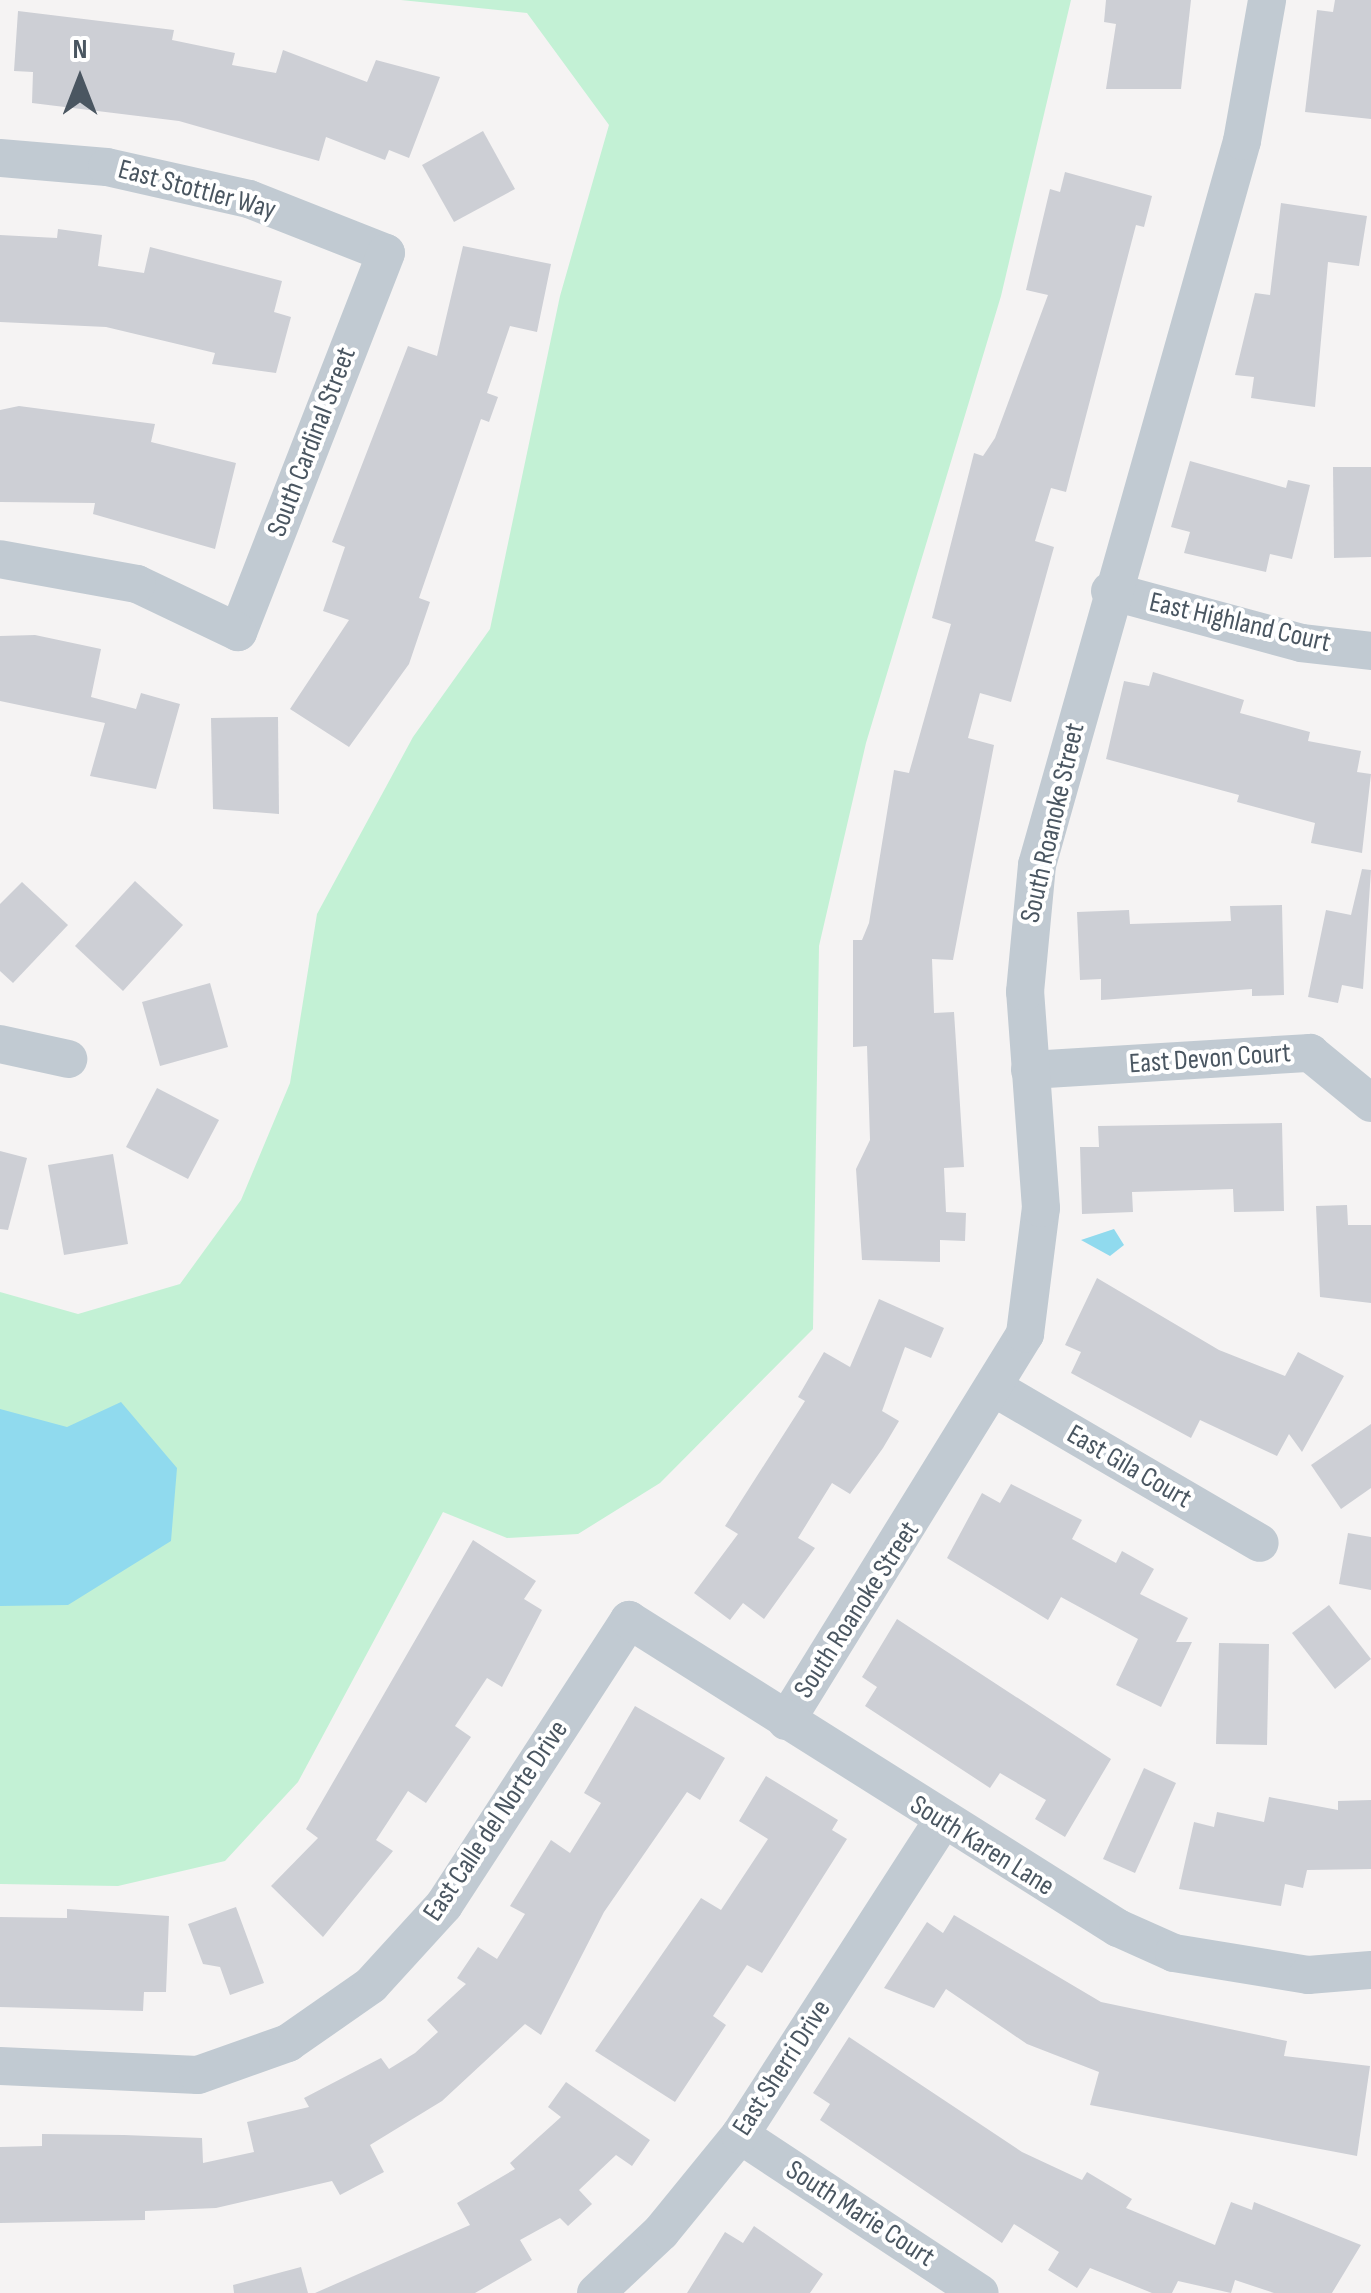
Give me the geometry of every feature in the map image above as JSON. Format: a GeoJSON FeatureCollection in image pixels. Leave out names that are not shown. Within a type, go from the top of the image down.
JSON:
{"type":"FeatureCollection","features":[{"type":"Feature","properties":{"kind":"street","name":"South Roanoke Street"},"geometry":{"type":"LineString","coordinates":[[786,1721],[998,1390],[1025,1334],[1038,1273],[1030,1070],[1034,884],[1110,592],[1242,141],[1267,0]]}},
{"type":"Feature","properties":{"kind":"street","name":"East Stottler Way"},"geometry":{"type":"LineString","coordinates":[[0,158],[108,166],[249,199],[386,253]]}},
{"type":"Feature","properties":{"kind":"street","name":"South Cardinal Street"},"geometry":{"type":"LineString","coordinates":[[0,559],[136,584],[238,632],[386,253]]}},
{"type":"Feature","properties":{"kind":"street","name":"East Highland Court"},"geometry":{"type":"LineString","coordinates":[[1110,592],[1301,643],[1371,651]]}},
{"type":"Feature","properties":{"kind":"street"},"geometry":{"type":"LineString","coordinates":[[0,1044],[68,1060]]}},
{"type":"Feature","properties":{"kind":"street","name":"East Devon Court"},"geometry":{"type":"LineString","coordinates":[[1030,1070],[1310,1053],[1371,1103]]}},
{"type":"Feature","properties":{"kind":"street","name":"East Gila Court"},"geometry":{"type":"LineString","coordinates":[[998,1390],[1260,1543]]}},
{"type":"Feature","properties":{"kind":"street","name":"South Karen Lane"},"geometry":{"type":"LineString","coordinates":[[629,1620],[942,1822],[1174,1953],[1308,1975],[1371,1970]]}},
{"type":"Feature","properties":{"kind":"street","name":"East Calle del Norte Drive"},"geometry":{"type":"LineString","coordinates":[[0,2066],[198,2075],[288,2042],[371,1985],[444,1906],[629,1620]]}},
{"type":"Feature","properties":{"kind":"street","name":"East Sherri Drive"},"geometry":{"type":"LineString","coordinates":[[596,2293],[740,2135],[942,1822]]}},
{"type":"Feature","properties":{"kind":"street","name":"South Marie Court"},"geometry":{"type":"LineString","coordinates":[[740,2135],[980,2293]]}},
{"type":"Feature","properties":{"kind":"green space"},"geometry":{"type":"Polygon","coordinates":[[[401,0],[1071,0],[1001,296],[866,743],[819,946],[813,1329],[660,1483],[578,1534],[507,1538],[443,1512],[298,1782],[225,1861],[118,1886],[0,1884],[0,1292],[78,1314],[180,1284],[241,1200],[290,1083],[317,914],[413,737],[490,629],[560,296],[609,125],[527,13],[401,0]]]}},
{"type":"Feature","properties":{"kind":"water"},"geometry":{"type":"Polygon","coordinates":[[[1114,1229],[1124,1245],[1110,1256],[1081,1240],[1114,1229]]]}},
{"type":"Feature","properties":{"kind":"water"},"geometry":{"type":"Polygon","coordinates":[[[121,1402],[177,1468],[171,1541],[68,1605],[0,1606],[0,1409],[67,1427],[121,1402]]]}},
{"type":"Feature","properties":{"kind":"building"},"geometry":{"type":"Polygon","coordinates":[[[1106,0],[1191,0],[1181,89],[1106,89],[1116,24],[1104,22],[1106,0]]]}},
{"type":"Feature","properties":{"kind":"building"},"geometry":{"type":"Polygon","coordinates":[[[1335,0],[1371,0],[1371,119],[1305,112],[1317,10],[1333,12],[1335,0]]]}},
{"type":"Feature","properties":{"kind":"building"},"geometry":{"type":"Polygon","coordinates":[[[18,11],[174,30],[172,40],[235,53],[232,65],[276,73],[283,50],[367,82],[376,60],[440,77],[409,158],[389,150],[385,160],[326,137],[319,161],[179,121],[32,103],[33,72],[14,71],[18,11]]]}},
{"type":"Feature","properties":{"kind":"building"},"geometry":{"type":"Polygon","coordinates":[[[483,131],[515,189],[454,222],[422,165],[483,131]]]}},
{"type":"Feature","properties":{"kind":"building"},"geometry":{"type":"Polygon","coordinates":[[[1065,172],[1152,196],[1144,227],[1136,225],[1066,492],[1051,488],[1035,541],[1054,547],[1011,702],[980,693],[968,738],[994,745],[953,960],[932,959],[934,1013],[954,1012],[964,1167],[944,1168],[946,1212],[966,1213],[965,1241],[940,1240],[940,1262],[862,1260],[856,1169],[870,1140],[867,1046],[853,1047],[853,940],[862,940],[869,923],[894,770],[909,773],[951,624],[932,618],[974,453],[983,456],[995,438],[1048,295],[1026,290],[1050,189],[1060,192],[1065,172]]]}},
{"type":"Feature","properties":{"kind":"building"},"geometry":{"type":"Polygon","coordinates":[[[1281,203],[1367,216],[1359,266],[1328,262],[1315,407],[1251,398],[1254,377],[1235,375],[1255,293],[1270,295],[1281,203]]]}},
{"type":"Feature","properties":{"kind":"building"},"geometry":{"type":"Polygon","coordinates":[[[58,229],[102,235],[98,266],[144,273],[150,247],[282,281],[274,312],[291,317],[276,373],[212,364],[215,353],[106,327],[0,322],[0,235],[57,238],[58,229]]]}},
{"type":"Feature","properties":{"kind":"building"},"geometry":{"type":"Polygon","coordinates":[[[463,246],[551,264],[537,332],[510,326],[487,393],[498,397],[489,422],[481,419],[419,598],[430,602],[409,664],[349,747],[290,709],[349,620],[323,611],[345,547],[332,542],[408,346],[437,356],[463,246]]]}},
{"type":"Feature","properties":{"kind":"building"},"geometry":{"type":"Polygon","coordinates":[[[19,406],[155,424],[151,442],[236,463],[215,549],[93,514],[95,503],[0,502],[0,410],[19,406]]]}},
{"type":"Feature","properties":{"kind":"building"},"geometry":{"type":"Polygon","coordinates":[[[1190,461],[1286,488],[1288,480],[1310,485],[1292,559],[1270,554],[1266,572],[1184,553],[1190,532],[1171,527],[1190,461]]]}},
{"type":"Feature","properties":{"kind":"building"},"geometry":{"type":"Polygon","coordinates":[[[1333,467],[1371,467],[1371,557],[1334,558],[1333,467]]]}},
{"type":"Feature","properties":{"kind":"building"},"geometry":{"type":"Polygon","coordinates":[[[35,635],[101,649],[91,697],[136,709],[141,693],[180,704],[156,789],[90,776],[105,723],[0,701],[0,636],[35,635]]]}},
{"type":"Feature","properties":{"kind":"building"},"geometry":{"type":"Polygon","coordinates":[[[1153,672],[1244,700],[1240,713],[1310,732],[1308,741],[1361,751],[1357,772],[1371,774],[1362,853],[1311,843],[1315,823],[1237,802],[1239,795],[1106,759],[1124,681],[1149,686],[1153,672]]]}},
{"type":"Feature","properties":{"kind":"building"},"geometry":{"type":"Polygon","coordinates":[[[278,717],[279,814],[213,809],[211,718],[278,717]]]}},
{"type":"Feature","properties":{"kind":"building"},"geometry":{"type":"Polygon","coordinates":[[[1362,869],[1371,870],[1363,989],[1342,985],[1338,1003],[1308,997],[1326,910],[1351,915],[1362,869]]]}},
{"type":"Feature","properties":{"kind":"building"},"geometry":{"type":"Polygon","coordinates":[[[135,881],[183,925],[123,991],[75,946],[135,881]]]}},
{"type":"Feature","properties":{"kind":"building"},"geometry":{"type":"Polygon","coordinates":[[[22,882],[68,925],[13,983],[0,971],[0,904],[22,882]]]}},
{"type":"Feature","properties":{"kind":"building"},"geometry":{"type":"Polygon","coordinates":[[[1282,905],[1284,995],[1252,996],[1252,989],[1101,1000],[1101,979],[1080,980],[1077,912],[1129,910],[1130,924],[1231,921],[1230,906],[1282,905]]]}},
{"type":"Feature","properties":{"kind":"building"},"geometry":{"type":"Polygon","coordinates":[[[210,983],[228,1047],[160,1066],[142,1002],[210,983]]]}},
{"type":"Feature","properties":{"kind":"building"},"geometry":{"type":"Polygon","coordinates":[[[157,1088],[219,1120],[188,1179],[126,1147],[157,1088]]]}},
{"type":"Feature","properties":{"kind":"building"},"geometry":{"type":"Polygon","coordinates":[[[1282,1123],[1284,1211],[1234,1212],[1233,1189],[1132,1192],[1133,1212],[1082,1214],[1080,1147],[1099,1147],[1098,1126],[1282,1123]]]}},
{"type":"Feature","properties":{"kind":"building"},"geometry":{"type":"Polygon","coordinates":[[[0,1151],[27,1158],[8,1230],[0,1229],[0,1151]]]}},
{"type":"Feature","properties":{"kind":"building"},"geometry":{"type":"Polygon","coordinates":[[[113,1154],[128,1244],[64,1255],[48,1165],[113,1154]]]}},
{"type":"Feature","properties":{"kind":"building"},"geometry":{"type":"Polygon","coordinates":[[[1347,1205],[1348,1225],[1371,1225],[1371,1303],[1320,1297],[1316,1206],[1347,1205]]]}},
{"type":"Feature","properties":{"kind":"building"},"geometry":{"type":"Polygon","coordinates":[[[1097,1278],[1219,1350],[1285,1376],[1298,1352],[1344,1376],[1302,1452],[1289,1434],[1277,1456],[1200,1420],[1191,1438],[1071,1373],[1081,1352],[1065,1345],[1097,1278]]]}},
{"type":"Feature","properties":{"kind":"building"},"geometry":{"type":"Polygon","coordinates":[[[879,1299],[944,1328],[931,1358],[905,1347],[882,1411],[899,1421],[883,1448],[850,1494],[832,1483],[798,1538],[815,1548],[764,1619],[743,1603],[730,1620],[694,1593],[738,1534],[725,1526],[805,1401],[798,1397],[824,1352],[850,1367],[879,1299]]]}},
{"type":"Feature","properties":{"kind":"building"},"geometry":{"type":"Polygon","coordinates":[[[1371,1424],[1371,1488],[1341,1509],[1311,1465],[1371,1424]]]}},
{"type":"Feature","properties":{"kind":"building"},"geometry":{"type":"Polygon","coordinates":[[[1011,1484],[1082,1520],[1072,1539],[1116,1563],[1122,1551],[1154,1569],[1140,1594],[1188,1618],[1176,1642],[1192,1642],[1161,1707],[1116,1685],[1138,1639],[1061,1597],[1048,1620],[947,1558],[982,1493],[1000,1503],[1011,1484]]]}},
{"type":"Feature","properties":{"kind":"building"},"geometry":{"type":"Polygon","coordinates":[[[1348,1533],[1371,1537],[1371,1590],[1339,1584],[1348,1533]]]}},
{"type":"Feature","properties":{"kind":"building"},"geometry":{"type":"Polygon","coordinates":[[[473,1540],[536,1581],[524,1599],[542,1610],[502,1687],[487,1678],[455,1726],[471,1737],[426,1803],[408,1791],[376,1840],[393,1851],[323,1937],[271,1886],[318,1838],[306,1829],[473,1540]]]}},
{"type":"Feature","properties":{"kind":"building"},"geometry":{"type":"Polygon","coordinates":[[[1329,1605],[1371,1659],[1335,1689],[1292,1633],[1329,1605]]]}},
{"type":"Feature","properties":{"kind":"building"},"geometry":{"type":"Polygon","coordinates":[[[897,1619],[1111,1759],[1065,1837],[1035,1819],[1046,1800],[1000,1773],[990,1788],[865,1706],[877,1687],[862,1677],[897,1619]]]}},
{"type":"Feature","properties":{"kind":"building"},"geometry":{"type":"Polygon","coordinates":[[[1219,1643],[1269,1644],[1267,1745],[1216,1744],[1219,1643]]]}},
{"type":"Feature","properties":{"kind":"building"},"geometry":{"type":"Polygon","coordinates":[[[635,1706],[725,1758],[700,1800],[687,1792],[604,1912],[541,2035],[525,2024],[442,2101],[370,2145],[384,2172],[340,2195],[332,2181],[216,2208],[145,2211],[145,2220],[0,2223],[0,2147],[42,2146],[42,2134],[124,2135],[202,2138],[203,2163],[254,2152],[247,2122],[309,2107],[304,2098],[381,2058],[389,2069],[415,2053],[438,2032],[427,2020],[466,1984],[457,1978],[478,1947],[497,1959],[525,1914],[510,1906],[551,1840],[570,1853],[601,1803],[584,1793],[635,1706]]]}},
{"type":"Feature","properties":{"kind":"building"},"geometry":{"type":"Polygon","coordinates":[[[1144,1768],[1176,1783],[1135,1873],[1103,1859],[1144,1768]]]}},
{"type":"Feature","properties":{"kind":"building"},"geometry":{"type":"Polygon","coordinates":[[[766,1776],[838,1820],[832,1830],[847,1839],[762,1973],[747,1965],[713,2016],[726,2025],[675,2102],[595,2051],[701,1898],[721,1910],[768,1839],[739,1821],[766,1776]]]}},
{"type":"Feature","properties":{"kind":"building"},"geometry":{"type":"Polygon","coordinates":[[[1269,1797],[1338,1810],[1338,1801],[1371,1800],[1371,1869],[1307,1870],[1303,1888],[1285,1884],[1281,1906],[1179,1889],[1194,1822],[1214,1827],[1217,1812],[1264,1822],[1269,1797]]]}},
{"type":"Feature","properties":{"kind":"building"},"geometry":{"type":"Polygon","coordinates":[[[236,1907],[264,1983],[230,1995],[220,1967],[203,1964],[188,1924],[236,1907]]]}},
{"type":"Feature","properties":{"kind":"building"},"geometry":{"type":"Polygon","coordinates":[[[67,1909],[169,1916],[166,1992],[144,1992],[143,2011],[0,2007],[0,1917],[67,1918],[67,1909]]]}},
{"type":"Feature","properties":{"kind":"building"},"geometry":{"type":"Polygon","coordinates":[[[954,1915],[1101,2002],[1287,2041],[1284,2056],[1370,2066],[1357,2156],[1090,2105],[1099,2072],[1027,2044],[946,1989],[934,2008],[884,1988],[927,1922],[943,1933],[954,1915]]]}},
{"type":"Feature","properties":{"kind":"building"},"geometry":{"type":"Polygon","coordinates":[[[849,2037],[1022,2152],[1082,2180],[1087,2172],[1132,2199],[1126,2208],[1215,2245],[1231,2202],[1252,2210],[1254,2202],[1361,2245],[1332,2293],[1274,2293],[1235,2280],[1231,2293],[1178,2281],[1172,2293],[1152,2293],[1090,2268],[1077,2288],[1048,2270],[1059,2252],[1014,2224],[1002,2243],[820,2120],[830,2104],[813,2093],[849,2037]]]}},
{"type":"Feature","properties":{"kind":"building"},"geometry":{"type":"Polygon","coordinates":[[[566,2082],[650,2140],[632,2166],[616,2155],[579,2190],[592,2204],[568,2226],[560,2218],[520,2240],[532,2260],[475,2293],[315,2293],[470,2225],[457,2203],[515,2169],[510,2163],[561,2117],[548,2107],[566,2082]]]}},
{"type":"Feature","properties":{"kind":"building"},"geometry":{"type":"Polygon","coordinates":[[[754,2226],[823,2274],[810,2293],[687,2293],[725,2232],[743,2243],[754,2226]]]}},
{"type":"Feature","properties":{"kind":"building"},"geometry":{"type":"Polygon","coordinates":[[[301,2267],[308,2293],[234,2293],[233,2285],[301,2267]]]}}]}
